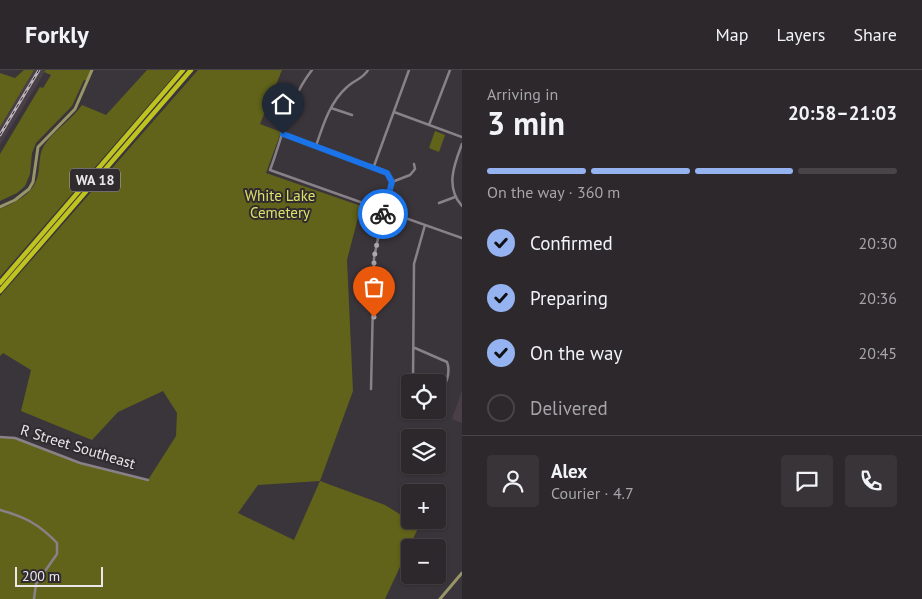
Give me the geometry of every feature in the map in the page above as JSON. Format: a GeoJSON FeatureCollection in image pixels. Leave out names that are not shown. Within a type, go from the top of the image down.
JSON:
{"type":"FeatureCollection","features":[{"type":"Feature","properties":{"kind":"highway","name":"WA 18"},"geometry":{"type":"LineString","coordinates":[[0,283],[183,70]]}},
{"type":"Feature","properties":{"kind":"highway","name":"WA 18"},"geometry":{"type":"LineString","coordinates":[[0,291],[191,70]]}},
{"type":"Feature","properties":{"kind":"main road"},"geometry":{"type":"LineString","coordinates":[[0,207],[15,200],[29,189],[33,182],[38,147],[75,109],[92,70]]}},
{"type":"Feature","properties":{"kind":"main road"},"geometry":{"type":"LineString","coordinates":[[440,599],[462,572]]}},
{"type":"Feature","properties":{"kind":"street"},"geometry":{"type":"LineString","coordinates":[[312,70],[287,115],[283,134],[270,170],[462,238]]}},
{"type":"Feature","properties":{"kind":"street"},"geometry":{"type":"LineString","coordinates":[[316,146],[331,108],[347,86],[364,77],[368,70]]}},
{"type":"Feature","properties":{"kind":"street"},"geometry":{"type":"LineString","coordinates":[[374,166],[409,70]]}},
{"type":"Feature","properties":{"kind":"street"},"geometry":{"type":"LineString","coordinates":[[428,125],[450,70]]}},
{"type":"Feature","properties":{"kind":"street"},"geometry":{"type":"LineString","coordinates":[[331,108],[352,115]]}},
{"type":"Feature","properties":{"kind":"street"},"geometry":{"type":"LineString","coordinates":[[394,112],[462,137]]}},
{"type":"Feature","properties":{"kind":"street"},"geometry":{"type":"LineString","coordinates":[[283,134],[374,166],[387,173],[392,182],[374,258],[371,389]]}},
{"type":"Feature","properties":{"kind":"street"},"geometry":{"type":"LineString","coordinates":[[462,144],[453,170],[455,196],[462,206]]}},
{"type":"Feature","properties":{"kind":"street"},"geometry":{"type":"LineString","coordinates":[[392,182],[410,175],[415,170],[414,164]]}},
{"type":"Feature","properties":{"kind":"street"},"geometry":{"type":"LineString","coordinates":[[439,203],[455,196]]}},
{"type":"Feature","properties":{"kind":"street"},"geometry":{"type":"LineString","coordinates":[[413,374],[414,264],[426,225]]}},
{"type":"Feature","properties":{"kind":"street"},"geometry":{"type":"LineString","coordinates":[[415,348],[447,362],[449,370],[446,380]]}},
{"type":"Feature","properties":{"kind":"street","name":"R Street Southeast"},"geometry":{"type":"LineString","coordinates":[[0,437],[15,438],[80,463],[148,480]]}},
{"type":"Feature","properties":{"kind":"street"},"geometry":{"type":"LineString","coordinates":[[0,510],[18,514],[41,526],[57,543],[57,554],[36,584],[34,599]]}},
{"type":"Feature","properties":{"kind":"shaded area"},"geometry":{"type":"Polygon","coordinates":[[[34,70],[46,70],[0,145],[0,127],[34,70]]]}},
{"type":"Feature","properties":{"kind":"shaded area"},"geometry":{"type":"Polygon","coordinates":[[[462,391],[462,423],[452,419],[462,391]]]}},
{"type":"Feature","properties":{"kind":"green space"},"geometry":{"type":"Polygon","coordinates":[[[24,70],[34,70],[0,127],[0,73],[15,78],[24,70]]]}},
{"type":"Feature","properties":{"kind":"green space"},"geometry":{"type":"Polygon","coordinates":[[[46,70],[92,70],[88,81],[84,80],[72,106],[36,143],[32,153],[30,174],[25,186],[17,193],[0,201],[0,154],[40,87],[43,88],[51,75],[44,72],[46,70]]]}},
{"type":"Feature","properties":{"kind":"green space"},"geometry":{"type":"Polygon","coordinates":[[[147,70],[179,70],[0,277],[0,209],[21,198],[31,189],[38,176],[40,155],[45,144],[82,105],[106,115],[147,70]]]}},
{"type":"Feature","properties":{"kind":"green space","name":"White Lake Cemetery"},"geometry":{"type":"Polygon","coordinates":[[[198,70],[282,70],[260,124],[281,132],[266,173],[361,206],[347,260],[353,391],[320,481],[385,505],[401,515],[401,529],[418,529],[413,539],[401,539],[401,565],[385,599],[0,599],[0,437],[15,438],[80,463],[148,480],[176,436],[177,413],[163,391],[118,412],[92,440],[21,411],[31,370],[3,353],[0,356],[0,296],[198,70]],[[320,481],[258,485],[238,513],[294,540],[320,481]]]}},
{"type":"Feature","properties":{"kind":"green space"},"geometry":{"type":"Polygon","coordinates":[[[435,131],[445,135],[439,152],[429,148],[435,131]]]}},
{"type":"Feature","properties":{"kind":"railway"},"geometry":{"type":"LineString","coordinates":[[0,135],[39,70]]}},
{"type":"Feature","properties":{"kind":"way so far"},"geometry":{"type":"LineString","coordinates":[[374,317],[374,258],[383,214]]}},
{"type":"Feature","properties":{"kind":"route"},"geometry":{"type":"LineString","coordinates":[[283,134],[384,170],[392,182],[383,214]]}}]}
